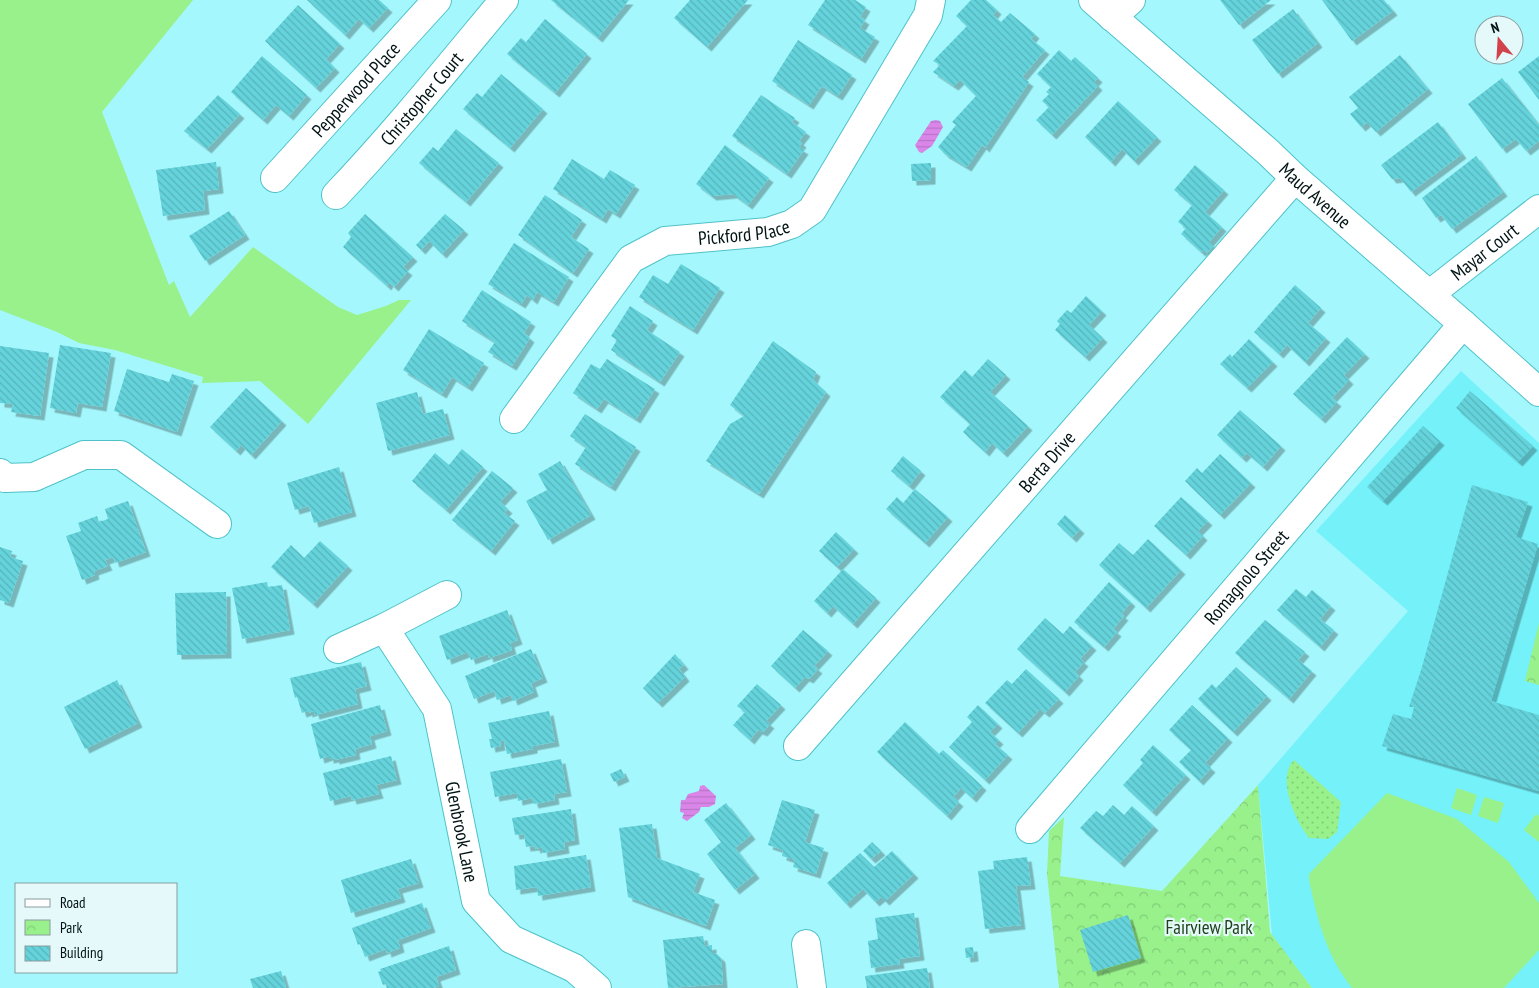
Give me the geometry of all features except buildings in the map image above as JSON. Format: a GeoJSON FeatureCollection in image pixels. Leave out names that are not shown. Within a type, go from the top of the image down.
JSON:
{"type":"FeatureCollection","features":[{"type":"Feature","properties":{"kind":"street","name":"Pepperwood Place"},"geometry":{"type":"LineString","coordinates":[[275,178],[437,0]]}},
{"type":"Feature","properties":{"kind":"street","name":"Christopher Court"},"geometry":{"type":"LineString","coordinates":[[336,195],[368,162],[504,0]]}},
{"type":"Feature","properties":{"kind":"street","name":"Pickford Place"},"geometry":{"type":"LineString","coordinates":[[514,419],[631,259],[665,241],[768,232],[792,224],[812,210],[928,15],[931,0]]}},
{"type":"Feature","properties":{"kind":"street","name":"Maud Avenue"},"geometry":{"type":"LineString","coordinates":[[1112,6],[1295,178],[1430,294],[1539,392]]}},
{"type":"Feature","properties":{"kind":"street","name":"Berta Drive"},"geometry":{"type":"LineString","coordinates":[[798,746],[1295,178]]}},
{"type":"Feature","properties":{"kind":"street","name":"Mayar Court"},"geometry":{"type":"LineString","coordinates":[[1430,294],[1539,208]]}},
{"type":"Feature","properties":{"kind":"street","name":"Romagnolo Street"},"geometry":{"type":"LineString","coordinates":[[1030,829],[1463,324]]}},
{"type":"Feature","properties":{"kind":"street"},"geometry":{"type":"LineString","coordinates":[[0,473],[5,478],[34,477],[84,455],[121,455],[217,524]]}},
{"type":"Feature","properties":{"kind":"street"},"geometry":{"type":"LineString","coordinates":[[338,649],[384,628],[447,595]]}},
{"type":"Feature","properties":{"kind":"street","name":"Glenbrook Lane"},"geometry":{"type":"LineString","coordinates":[[384,628],[437,709],[476,901],[511,939],[574,968],[597,988]]}},
{"type":"Feature","properties":{"kind":"street"},"geometry":{"type":"LineString","coordinates":[[806,944],[812,988]]}},
{"type":"Feature","properties":{"kind":"shaded area"},"geometry":{"type":"Polygon","coordinates":[[[931,121],[940,121],[943,127],[932,146],[922,153],[919,152],[915,145],[931,121]]]}},
{"type":"Feature","properties":{"kind":"shaded area"},"geometry":{"type":"Polygon","coordinates":[[[1461,371],[1539,443],[1539,988],[1312,988],[1272,935],[1258,785],[1408,611],[1316,531],[1461,371]]]}},
{"type":"Feature","properties":{"kind":"shaded area"},"geometry":{"type":"Polygon","coordinates":[[[704,785],[716,796],[715,804],[709,807],[701,807],[699,812],[687,821],[682,818],[684,813],[680,812],[681,800],[685,800],[688,794],[699,791],[700,786],[704,785]]]}},
{"type":"Feature","properties":{"kind":"green space"},"geometry":{"type":"Polygon","coordinates":[[[0,0],[193,0],[102,112],[169,285],[174,281],[190,317],[253,247],[338,307],[357,315],[399,300],[411,300],[308,424],[260,381],[202,383],[203,377],[115,350],[79,343],[57,332],[0,310],[0,0]]]}},
{"type":"Feature","properties":{"kind":"green space"},"geometry":{"type":"Polygon","coordinates":[[[1539,623],[1539,685],[1525,681],[1539,623]]]}},
{"type":"Feature","properties":{"kind":"green space"},"geometry":{"type":"Polygon","coordinates":[[[1294,760],[1341,802],[1337,832],[1328,839],[1309,838],[1293,811],[1287,788],[1287,777],[1289,768],[1294,760]]]}},
{"type":"Feature","properties":{"kind":"green space","name":"Fairview Park"},"geometry":{"type":"Polygon","coordinates":[[[1258,785],[1270,932],[1312,988],[1059,988],[1047,874],[1049,831],[1064,817],[1060,876],[1162,891],[1258,785]]]}},
{"type":"Feature","properties":{"kind":"green space"},"geometry":{"type":"Polygon","coordinates":[[[1457,788],[1477,795],[1471,815],[1451,808],[1457,788]]]}},
{"type":"Feature","properties":{"kind":"green space"},"geometry":{"type":"Polygon","coordinates":[[[1387,793],[1457,819],[1509,862],[1539,903],[1539,950],[1504,988],[1352,988],[1335,962],[1319,923],[1309,874],[1387,793]]]}},
{"type":"Feature","properties":{"kind":"green space"},"geometry":{"type":"Polygon","coordinates":[[[1484,797],[1504,803],[1498,823],[1478,816],[1484,797]]]}},
{"type":"Feature","properties":{"kind":"green space"},"geometry":{"type":"Polygon","coordinates":[[[1536,814],[1539,816],[1539,842],[1524,830],[1536,814]]]}}]}
